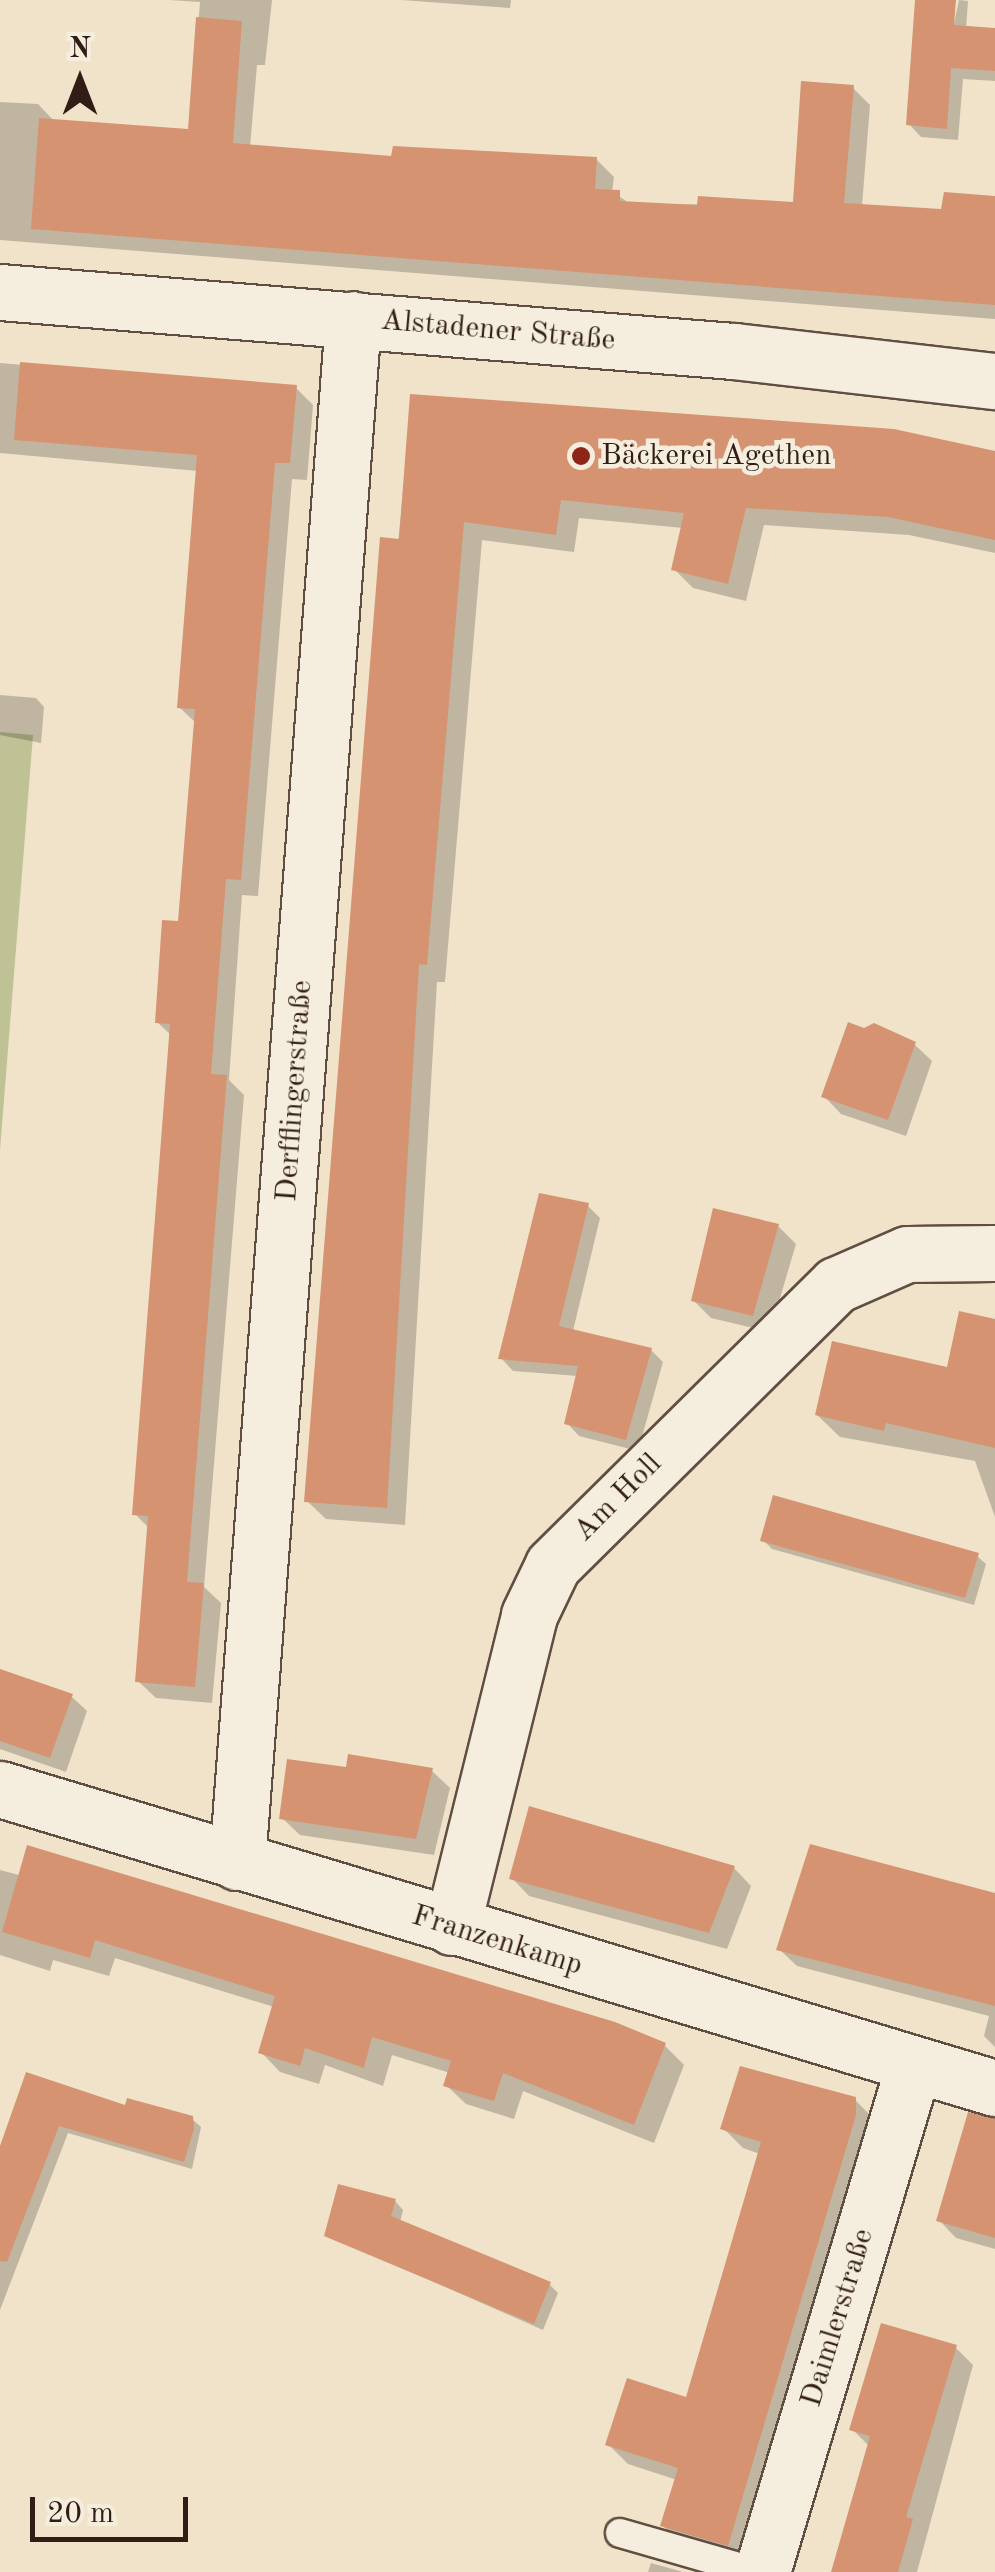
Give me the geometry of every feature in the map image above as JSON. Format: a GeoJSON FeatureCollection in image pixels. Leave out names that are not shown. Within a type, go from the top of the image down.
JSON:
{"type":"FeatureCollection","features":[{"type":"Feature","properties":{"kind":"street","name":"Alstadener Straße"},"geometry":{"type":"LineString","coordinates":[[0,292],[938,370],[995,381]]}},
{"type":"Feature","properties":{"kind":"street","name":"Derfflingerstraße"},"geometry":{"type":"LineString","coordinates":[[237,1862],[353,320]]}},
{"type":"Feature","properties":{"kind":"street","name":"Am Holl"},"geometry":{"type":"LineString","coordinates":[[452,1928],[529,1615],[553,1565],[836,1284],[907,1254],[994,1253]]}},
{"type":"Feature","properties":{"kind":"street","name":"Franzenkamp"},"geometry":{"type":"LineString","coordinates":[[0,1789],[452,1928],[995,2088]]}},
{"type":"Feature","properties":{"kind":"street","name":"Daimlerstraße"},"geometry":{"type":"LineString","coordinates":[[759,2572],[914,2064]]}},
{"type":"Feature","properties":{"kind":"lane"},"geometry":{"type":"LineString","coordinates":[[620,2532],[759,2572]]}},
{"type":"Feature","properties":{"kind":"green space"},"geometry":{"type":"Polygon","coordinates":[[[0,732],[33,735],[0,1150],[0,732]]]}},
{"type":"Feature","properties":{"kind":"building"},"geometry":{"type":"Polygon","coordinates":[[[915,0],[956,0],[954,25],[995,28],[995,71],[951,68],[947,129],[906,125],[915,0]]]}},
{"type":"Feature","properties":{"kind":"building"},"geometry":{"type":"Polygon","coordinates":[[[196,17],[242,21],[233,143],[391,156],[393,146],[597,157],[595,189],[620,190],[620,201],[697,205],[698,196],[793,202],[801,81],[854,85],[844,203],[941,209],[944,192],[995,196],[995,305],[31,229],[39,118],[188,129],[196,17]]]}},
{"type":"Feature","properties":{"kind":"building"},"geometry":{"type":"Polygon","coordinates":[[[20,362],[297,385],[290,463],[275,463],[241,880],[226,879],[211,1074],[227,1075],[187,1582],[204,1583],[195,1687],[135,1682],[148,1516],[132,1515],[170,1024],[155,1023],[162,920],[178,921],[195,709],[177,708],[197,455],[14,440],[20,362]]]}},
{"type":"Feature","properties":{"kind":"building"},"geometry":{"type":"Polygon","coordinates":[[[410,394],[894,429],[995,451],[995,540],[888,517],[746,508],[728,584],[671,570],[684,513],[561,500],[556,535],[464,522],[427,965],[419,964],[387,1508],[304,1502],[380,537],[399,539],[410,394]]]}},
{"type":"Feature","properties":{"kind":"building"},"geometry":{"type":"Polygon","coordinates":[[[848,1022],[864,1028],[874,1023],[916,1042],[888,1120],[821,1097],[848,1022]]]}},
{"type":"Feature","properties":{"kind":"building"},"geometry":{"type":"Polygon","coordinates":[[[539,1193],[589,1203],[559,1326],[652,1348],[626,1440],[564,1424],[578,1366],[498,1359],[539,1193]]]}},
{"type":"Feature","properties":{"kind":"building"},"geometry":{"type":"Polygon","coordinates":[[[713,1208],[779,1224],[753,1316],[691,1301],[713,1208]]]}},
{"type":"Feature","properties":{"kind":"building"},"geometry":{"type":"Polygon","coordinates":[[[959,1311],[995,1319],[995,1448],[886,1423],[884,1431],[815,1415],[832,1341],[947,1367],[959,1311]]]}},
{"type":"Feature","properties":{"kind":"building"},"geometry":{"type":"Polygon","coordinates":[[[773,1495],[979,1553],[965,1598],[760,1541],[773,1495]]]}},
{"type":"Feature","properties":{"kind":"building"},"geometry":{"type":"Polygon","coordinates":[[[0,1669],[73,1694],[50,1758],[0,1741],[0,1669]]]}},
{"type":"Feature","properties":{"kind":"building"},"geometry":{"type":"Polygon","coordinates":[[[348,1754],[433,1768],[416,1839],[279,1819],[287,1759],[346,1767],[348,1754]]]}},
{"type":"Feature","properties":{"kind":"building"},"geometry":{"type":"Polygon","coordinates":[[[529,1806],[735,1866],[709,1933],[509,1879],[529,1806]]]}},
{"type":"Feature","properties":{"kind":"building"},"geometry":{"type":"Polygon","coordinates":[[[810,1844],[995,1893],[995,2006],[776,1950],[810,1844]]]}},
{"type":"Feature","properties":{"kind":"building"},"geometry":{"type":"Polygon","coordinates":[[[27,1845],[615,2022],[666,2043],[634,2125],[503,2073],[494,2101],[443,2086],[451,2061],[372,2037],[364,2068],[305,2048],[300,2066],[258,2053],[275,1996],[95,1940],[90,1958],[2,1932],[27,1845]]]}},
{"type":"Feature","properties":{"kind":"building"},"geometry":{"type":"Polygon","coordinates":[[[740,2066],[856,2097],[856,2115],[728,2546],[660,2526],[678,2468],[605,2445],[627,2378],[686,2397],[761,2142],[720,2129],[740,2066]]]}},
{"type":"Feature","properties":{"kind":"building"},"geometry":{"type":"Polygon","coordinates":[[[26,2072],[125,2105],[127,2098],[193,2116],[194,2129],[184,2162],[59,2126],[7,2262],[0,2261],[0,2146],[26,2072]]]}},
{"type":"Feature","properties":{"kind":"building"},"geometry":{"type":"Polygon","coordinates":[[[968,2112],[995,2118],[995,2238],[936,2221],[968,2112]]]}},
{"type":"Feature","properties":{"kind":"building"},"geometry":{"type":"Polygon","coordinates":[[[338,2184],[396,2199],[391,2216],[551,2282],[534,2324],[324,2236],[338,2184]]]}},
{"type":"Feature","properties":{"kind":"building"},"geometry":{"type":"Polygon","coordinates":[[[881,2323],[957,2345],[906,2517],[913,2519],[898,2572],[831,2572],[870,2436],[849,2430],[881,2323]]]}},
{"type":"Feature","properties":{"kind":"place","name":"Bäckerei Agethen"},"geometry":{"type":"Point","coordinates":[581,456]}}]}
